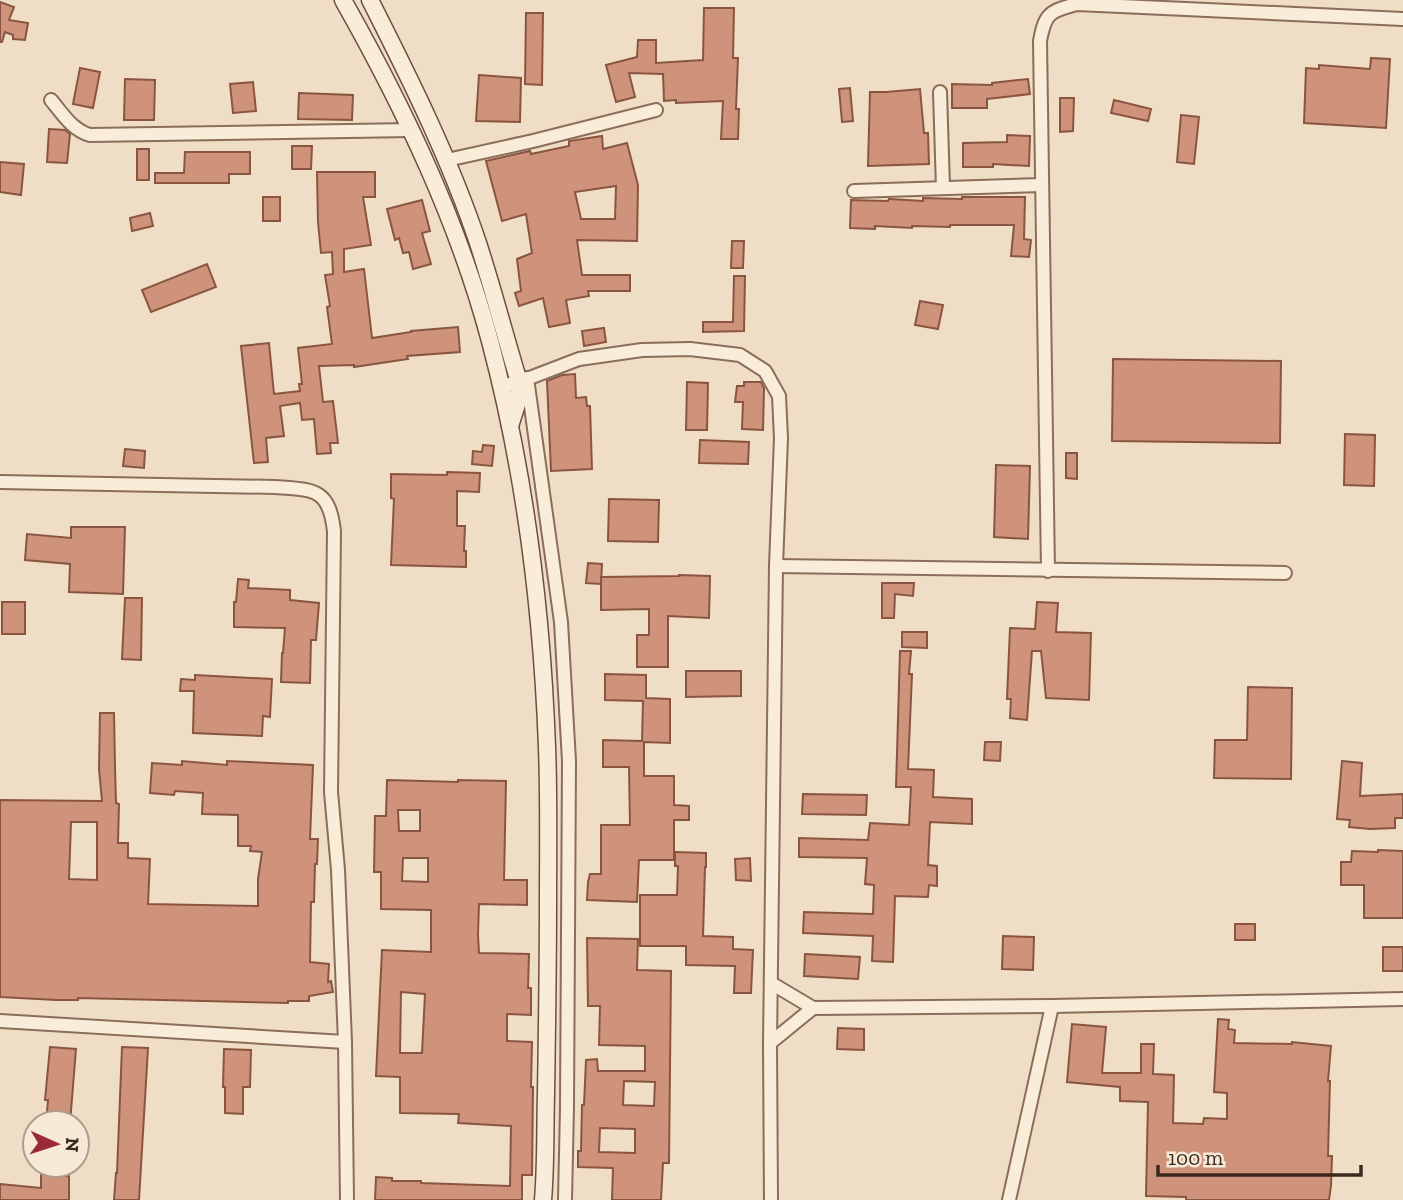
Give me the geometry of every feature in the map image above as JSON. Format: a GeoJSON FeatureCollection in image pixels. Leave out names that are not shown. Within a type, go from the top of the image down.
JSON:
{"type":"FeatureCollection","features":[{"type":"Feature","properties":{"kind":"main road"},"geometry":{"type":"LineString","coordinates":[[343,0],[381,66],[411,130],[446,208],[465,261],[490,341],[510,426],[532,557],[547,747],[548,967],[544,1200]]}},
{"type":"Feature","properties":{"kind":"main road"},"geometry":{"type":"LineString","coordinates":[[370,0],[447,160],[478,243],[523,380],[510,426]]}},
{"type":"Feature","properties":{"kind":"street"},"geometry":{"type":"LineString","coordinates":[[1048,571],[1040,41],[1044,22],[1056,10],[1077,5],[1403,19]]}},
{"type":"Feature","properties":{"kind":"street"},"geometry":{"type":"LineString","coordinates":[[940,92],[943,188]]}},
{"type":"Feature","properties":{"kind":"street"},"geometry":{"type":"LineString","coordinates":[[51,100],[72,125],[82,133],[90,135],[411,130]]}},
{"type":"Feature","properties":{"kind":"street"},"geometry":{"type":"LineString","coordinates":[[447,160],[656,110]]}},
{"type":"Feature","properties":{"kind":"street"},"geometry":{"type":"LineString","coordinates":[[854,191],[1042,186]]}},
{"type":"Feature","properties":{"kind":"street"},"geometry":{"type":"LineString","coordinates":[[500,386],[579,359],[642,350],[690,349],[740,355],[765,370],[779,396],[770,1043],[771,1200]]}},
{"type":"Feature","properties":{"kind":"street"},"geometry":{"type":"LineString","coordinates":[[523,380],[550,535],[561,622],[569,761],[565,1200]]}},
{"type":"Feature","properties":{"kind":"street"},"geometry":{"type":"LineString","coordinates":[[0,482],[275,486],[304,489],[323,496],[332,512],[331,792],[338,870],[345,1042],[347,1200]]}},
{"type":"Feature","properties":{"kind":"street"},"geometry":{"type":"LineString","coordinates":[[776,566],[1285,573]]}},
{"type":"Feature","properties":{"kind":"street"},"geometry":{"type":"LineString","coordinates":[[771,983],[813,1007],[1052,1006],[1403,999]]}},
{"type":"Feature","properties":{"kind":"street"},"geometry":{"type":"LineString","coordinates":[[1009,1200],[1052,1006]]}},
{"type":"Feature","properties":{"kind":"street"},"geometry":{"type":"LineString","coordinates":[[770,1043],[813,1007]]}},
{"type":"Feature","properties":{"kind":"street"},"geometry":{"type":"LineString","coordinates":[[0,1021],[345,1042]]}},
{"type":"Feature","properties":{"kind":"street"},"geometry":{"type":"LineString","coordinates":[[546,1107],[567,1107]]}},
{"type":"Feature","properties":{"kind":"building"},"geometry":{"type":"Polygon","coordinates":[[[0,2],[14,7],[9,20],[28,23],[25,40],[13,39],[13,35],[5,32],[0,42],[0,2]]]}},
{"type":"Feature","properties":{"kind":"building"},"geometry":{"type":"Polygon","coordinates":[[[704,8],[734,8],[733,58],[738,58],[738,139],[721,139],[723,101],[664,101],[663,74],[629,73],[635,97],[616,102],[606,65],[637,57],[638,40],[656,40],[656,63],[703,60],[704,8]]]}},
{"type":"Feature","properties":{"kind":"building"},"geometry":{"type":"Polygon","coordinates":[[[526,13],[543,13],[542,85],[525,84],[526,13]]]}},
{"type":"Feature","properties":{"kind":"building"},"geometry":{"type":"Polygon","coordinates":[[[1371,58],[1390,59],[1386,128],[1304,123],[1306,68],[1319,69],[1319,65],[1370,69],[1371,58]]]}},
{"type":"Feature","properties":{"kind":"building"},"geometry":{"type":"Polygon","coordinates":[[[80,68],[100,72],[93,108],[73,104],[80,68]]]}},
{"type":"Feature","properties":{"kind":"building"},"geometry":{"type":"Polygon","coordinates":[[[479,75],[521,78],[520,122],[476,121],[479,75]]]}},
{"type":"Feature","properties":{"kind":"building"},"geometry":{"type":"Polygon","coordinates":[[[125,79],[155,80],[154,120],[124,120],[125,79]]]}},
{"type":"Feature","properties":{"kind":"building"},"geometry":{"type":"Polygon","coordinates":[[[1028,79],[1030,94],[987,99],[987,108],[952,108],[952,84],[992,85],[1028,79]]]}},
{"type":"Feature","properties":{"kind":"building"},"geometry":{"type":"Polygon","coordinates":[[[253,82],[256,111],[233,113],[230,84],[253,82]]]}},
{"type":"Feature","properties":{"kind":"building"},"geometry":{"type":"Polygon","coordinates":[[[850,88],[853,121],[842,122],[839,89],[850,88]]]}},
{"type":"Feature","properties":{"kind":"building"},"geometry":{"type":"Polygon","coordinates":[[[920,89],[924,133],[928,133],[929,164],[868,166],[870,92],[920,89]]]}},
{"type":"Feature","properties":{"kind":"building"},"geometry":{"type":"Polygon","coordinates":[[[299,93],[353,95],[352,120],[298,119],[299,93]]]}},
{"type":"Feature","properties":{"kind":"building"},"geometry":{"type":"Polygon","coordinates":[[[1060,98],[1074,98],[1073,131],[1060,132],[1060,98]]]}},
{"type":"Feature","properties":{"kind":"building"},"geometry":{"type":"Polygon","coordinates":[[[1114,100],[1151,109],[1148,121],[1111,113],[1114,100]]]}},
{"type":"Feature","properties":{"kind":"building"},"geometry":{"type":"Polygon","coordinates":[[[1181,115],[1199,117],[1194,164],[1177,162],[1181,115]]]}},
{"type":"Feature","properties":{"kind":"building"},"geometry":{"type":"Polygon","coordinates":[[[49,129],[65,130],[70,134],[67,163],[47,162],[49,129]]]}},
{"type":"Feature","properties":{"kind":"building"},"geometry":{"type":"Polygon","coordinates":[[[1007,135],[1030,136],[1029,166],[993,164],[993,167],[963,167],[963,143],[1007,142],[1007,135]]]}},
{"type":"Feature","properties":{"kind":"building"},"geometry":{"type":"Polygon","coordinates":[[[602,136],[603,149],[627,143],[638,185],[637,241],[577,240],[582,275],[630,275],[630,291],[588,291],[589,296],[566,300],[570,323],[549,327],[543,298],[519,306],[515,293],[521,291],[517,259],[532,253],[526,214],[502,221],[486,161],[569,146],[569,141],[602,136]],[[616,186],[575,192],[581,219],[615,219],[616,186]]]}},
{"type":"Feature","properties":{"kind":"building"},"geometry":{"type":"Polygon","coordinates":[[[292,146],[312,146],[311,169],[292,169],[292,146]]]}},
{"type":"Feature","properties":{"kind":"building"},"geometry":{"type":"Polygon","coordinates":[[[137,149],[149,149],[149,180],[137,180],[137,149]]]}},
{"type":"Feature","properties":{"kind":"building"},"geometry":{"type":"Polygon","coordinates":[[[185,152],[250,152],[250,174],[229,174],[229,183],[155,183],[155,173],[184,173],[185,152]]]}},
{"type":"Feature","properties":{"kind":"building"},"geometry":{"type":"Polygon","coordinates":[[[0,162],[24,164],[21,195],[0,192],[0,162]]]}},
{"type":"Feature","properties":{"kind":"building"},"geometry":{"type":"Polygon","coordinates":[[[317,172],[375,172],[375,197],[363,197],[371,245],[344,249],[344,272],[364,269],[372,338],[458,327],[460,352],[407,356],[408,359],[354,367],[319,366],[323,402],[333,401],[338,443],[330,443],[331,453],[317,454],[314,419],[302,420],[300,403],[280,406],[284,436],[266,438],[268,462],[254,463],[241,346],[269,343],[274,394],[300,391],[299,384],[302,384],[298,348],[332,344],[325,275],[333,274],[332,252],[321,253],[317,172]]]}},
{"type":"Feature","properties":{"kind":"building"},"geometry":{"type":"Polygon","coordinates":[[[263,197],[280,197],[280,221],[263,221],[263,197]]]}},
{"type":"Feature","properties":{"kind":"building"},"geometry":{"type":"Polygon","coordinates":[[[1025,197],[1024,239],[1031,240],[1029,257],[1011,256],[1014,225],[850,228],[851,200],[923,201],[923,198],[1025,197]]]}},
{"type":"Feature","properties":{"kind":"building"},"geometry":{"type":"Polygon","coordinates":[[[422,200],[430,231],[422,233],[431,264],[413,269],[409,252],[403,253],[399,238],[395,240],[387,209],[422,200]]]}},
{"type":"Feature","properties":{"kind":"building"},"geometry":{"type":"Polygon","coordinates":[[[150,213],[153,226],[132,231],[130,218],[150,213]]]}},
{"type":"Feature","properties":{"kind":"building"},"geometry":{"type":"Polygon","coordinates":[[[732,241],[744,241],[743,268],[731,268],[732,241]]]}},
{"type":"Feature","properties":{"kind":"building"},"geometry":{"type":"Polygon","coordinates":[[[207,264],[216,287],[151,312],[142,290],[207,264]]]}},
{"type":"Feature","properties":{"kind":"building"},"geometry":{"type":"Polygon","coordinates":[[[734,276],[745,276],[744,331],[703,332],[703,322],[733,322],[734,276]]]}},
{"type":"Feature","properties":{"kind":"building"},"geometry":{"type":"Polygon","coordinates":[[[920,301],[943,305],[938,329],[915,325],[920,301]]]}},
{"type":"Feature","properties":{"kind":"building"},"geometry":{"type":"Polygon","coordinates":[[[604,328],[606,342],[584,346],[582,331],[604,328]]]}},
{"type":"Feature","properties":{"kind":"building"},"geometry":{"type":"Polygon","coordinates":[[[1113,359],[1281,361],[1280,443],[1112,441],[1113,359]]]}},
{"type":"Feature","properties":{"kind":"building"},"geometry":{"type":"Polygon","coordinates":[[[575,374],[576,398],[586,397],[587,406],[590,406],[592,469],[551,471],[547,381],[562,375],[575,374]]]}},
{"type":"Feature","properties":{"kind":"building"},"geometry":{"type":"Polygon","coordinates":[[[687,382],[708,383],[707,430],[686,430],[687,382]]]}},
{"type":"Feature","properties":{"kind":"building"},"geometry":{"type":"Polygon","coordinates":[[[744,382],[761,382],[764,388],[763,430],[742,429],[743,402],[735,402],[737,386],[744,386],[744,382]]]}},
{"type":"Feature","properties":{"kind":"building"},"geometry":{"type":"Polygon","coordinates":[[[1345,434],[1375,435],[1374,486],[1344,485],[1345,434]]]}},
{"type":"Feature","properties":{"kind":"building"},"geometry":{"type":"Polygon","coordinates":[[[700,440],[749,442],[748,464],[699,463],[700,440]]]}},
{"type":"Feature","properties":{"kind":"building"},"geometry":{"type":"Polygon","coordinates":[[[483,445],[494,446],[492,466],[472,464],[473,451],[482,452],[483,445]]]}},
{"type":"Feature","properties":{"kind":"building"},"geometry":{"type":"Polygon","coordinates":[[[125,449],[145,451],[144,468],[123,466],[125,449]]]}},
{"type":"Feature","properties":{"kind":"building"},"geometry":{"type":"Polygon","coordinates":[[[1066,453],[1077,453],[1077,479],[1066,478],[1066,453]]]}},
{"type":"Feature","properties":{"kind":"building"},"geometry":{"type":"Polygon","coordinates":[[[996,465],[1030,466],[1028,539],[994,537],[996,465]]]}},
{"type":"Feature","properties":{"kind":"building"},"geometry":{"type":"Polygon","coordinates":[[[447,472],[480,473],[479,492],[457,491],[457,526],[465,526],[466,567],[391,565],[394,499],[391,498],[391,474],[447,475],[447,472]]]}},
{"type":"Feature","properties":{"kind":"building"},"geometry":{"type":"Polygon","coordinates":[[[609,499],[659,500],[658,542],[608,541],[609,499]]]}},
{"type":"Feature","properties":{"kind":"building"},"geometry":{"type":"Polygon","coordinates":[[[71,527],[125,527],[123,594],[69,592],[70,564],[25,560],[27,534],[71,538],[71,527]]]}},
{"type":"Feature","properties":{"kind":"building"},"geometry":{"type":"Polygon","coordinates":[[[588,563],[602,564],[601,584],[586,583],[588,563]]]}},
{"type":"Feature","properties":{"kind":"building"},"geometry":{"type":"Polygon","coordinates":[[[710,576],[709,618],[668,616],[668,667],[637,667],[637,635],[649,635],[649,609],[601,610],[601,577],[710,576]]]}},
{"type":"Feature","properties":{"kind":"building"},"geometry":{"type":"Polygon","coordinates":[[[238,579],[249,580],[248,588],[290,590],[290,600],[319,603],[316,640],[311,640],[310,683],[281,682],[285,628],[234,627],[238,579]]]}},
{"type":"Feature","properties":{"kind":"building"},"geometry":{"type":"Polygon","coordinates":[[[882,583],[914,583],[913,596],[895,594],[894,618],[882,618],[882,583]]]}},
{"type":"Feature","properties":{"kind":"building"},"geometry":{"type":"Polygon","coordinates":[[[125,598],[142,598],[141,660],[122,659],[125,598]]]}},
{"type":"Feature","properties":{"kind":"building"},"geometry":{"type":"Polygon","coordinates":[[[2,602],[25,602],[25,634],[2,634],[2,602]]]}},
{"type":"Feature","properties":{"kind":"building"},"geometry":{"type":"Polygon","coordinates":[[[1037,602],[1058,603],[1056,632],[1091,633],[1089,700],[1046,698],[1041,651],[1032,651],[1027,720],[1010,718],[1011,699],[1007,699],[1010,628],[1035,629],[1037,602]]]}},
{"type":"Feature","properties":{"kind":"building"},"geometry":{"type":"Polygon","coordinates":[[[902,632],[927,632],[927,648],[902,647],[902,632]]]}},
{"type":"Feature","properties":{"kind":"building"},"geometry":{"type":"Polygon","coordinates":[[[900,651],[911,651],[908,769],[934,770],[933,797],[972,799],[972,824],[930,822],[928,865],[937,866],[937,886],[929,885],[928,897],[895,896],[893,962],[872,961],[873,936],[803,933],[804,912],[873,914],[874,885],[865,884],[867,858],[799,857],[799,838],[868,840],[870,823],[909,825],[911,787],[896,787],[900,651]]]}},
{"type":"Feature","properties":{"kind":"building"},"geometry":{"type":"Polygon","coordinates":[[[686,671],[741,671],[741,696],[686,697],[686,671]]]}},
{"type":"Feature","properties":{"kind":"building"},"geometry":{"type":"Polygon","coordinates":[[[605,674],[646,675],[646,698],[670,699],[670,743],[644,742],[644,776],[674,776],[674,805],[689,806],[689,820],[674,820],[674,860],[639,860],[637,902],[587,900],[590,874],[601,874],[601,825],[630,825],[629,767],[603,767],[603,740],[642,741],[643,701],[605,700],[605,674]]]}},
{"type":"Feature","properties":{"kind":"building"},"geometry":{"type":"Polygon","coordinates":[[[195,675],[272,679],[270,717],[263,716],[262,736],[193,733],[194,691],[180,691],[181,679],[195,680],[195,675]]]}},
{"type":"Feature","properties":{"kind":"building"},"geometry":{"type":"Polygon","coordinates":[[[1248,687],[1292,688],[1291,779],[1214,778],[1215,740],[1247,740],[1248,687]]]}},
{"type":"Feature","properties":{"kind":"building"},"geometry":{"type":"Polygon","coordinates":[[[100,713],[114,713],[116,803],[119,804],[118,843],[128,843],[128,858],[150,859],[148,904],[258,906],[262,852],[250,851],[251,846],[238,846],[238,815],[202,814],[203,793],[150,793],[152,763],[182,765],[182,761],[227,765],[227,761],[313,765],[310,839],[318,839],[314,902],[311,902],[310,962],[329,964],[328,982],[331,981],[333,992],[309,996],[309,1001],[288,1003],[0,997],[0,800],[102,801],[99,769],[100,713]],[[71,822],[69,879],[97,880],[97,822],[71,822]]]}},
{"type":"Feature","properties":{"kind":"building"},"geometry":{"type":"Polygon","coordinates":[[[985,742],[1001,742],[1000,761],[984,760],[985,742]]]}},
{"type":"Feature","properties":{"kind":"building"},"geometry":{"type":"Polygon","coordinates":[[[1342,761],[1362,763],[1360,796],[1403,794],[1403,818],[1395,818],[1395,828],[1349,827],[1350,820],[1337,819],[1342,761]]]}},
{"type":"Feature","properties":{"kind":"building"},"geometry":{"type":"Polygon","coordinates":[[[387,780],[506,781],[504,880],[527,880],[527,905],[479,904],[478,934],[479,953],[529,954],[528,988],[531,988],[531,1015],[507,1014],[507,1041],[532,1042],[532,1175],[522,1175],[522,1200],[375,1200],[376,1177],[421,1183],[510,1186],[511,1126],[458,1123],[459,1114],[400,1113],[400,1077],[376,1076],[382,950],[431,952],[431,910],[381,909],[381,872],[374,872],[375,816],[386,816],[387,780]],[[398,810],[399,831],[420,831],[420,810],[398,810]],[[403,858],[402,881],[428,882],[428,858],[403,858]],[[401,992],[400,1053],[422,1053],[425,994],[401,992]]]}},
{"type":"Feature","properties":{"kind":"building"},"geometry":{"type":"Polygon","coordinates":[[[803,794],[867,795],[866,815],[802,814],[803,794]]]}},
{"type":"Feature","properties":{"kind":"building"},"geometry":{"type":"Polygon","coordinates":[[[1352,851],[1403,851],[1403,918],[1364,918],[1364,885],[1341,885],[1341,862],[1351,862],[1352,851]]]}},
{"type":"Feature","properties":{"kind":"building"},"geometry":{"type":"Polygon","coordinates":[[[675,852],[706,853],[703,936],[733,937],[733,949],[753,950],[751,993],[734,993],[735,966],[686,965],[686,946],[640,946],[640,895],[677,895],[678,866],[675,866],[675,852]]]}},
{"type":"Feature","properties":{"kind":"building"},"geometry":{"type":"Polygon","coordinates":[[[750,858],[751,881],[736,880],[735,859],[750,858]]]}},
{"type":"Feature","properties":{"kind":"building"},"geometry":{"type":"Polygon","coordinates":[[[1235,924],[1255,924],[1255,940],[1235,940],[1235,924]]]}},
{"type":"Feature","properties":{"kind":"building"},"geometry":{"type":"Polygon","coordinates":[[[1003,936],[1034,937],[1033,970],[1002,969],[1003,936]]]}},
{"type":"Feature","properties":{"kind":"building"},"geometry":{"type":"Polygon","coordinates":[[[587,938],[638,939],[637,970],[671,971],[669,1163],[663,1163],[661,1200],[612,1200],[613,1168],[578,1167],[586,1060],[597,1059],[598,1071],[645,1071],[645,1046],[599,1045],[600,1006],[588,1006],[587,938]],[[624,1081],[623,1105],[654,1106],[655,1082],[624,1081]],[[600,1128],[599,1152],[635,1153],[635,1129],[600,1128]]]}},
{"type":"Feature","properties":{"kind":"building"},"geometry":{"type":"Polygon","coordinates":[[[1383,947],[1403,947],[1403,971],[1383,971],[1383,947]]]}},
{"type":"Feature","properties":{"kind":"building"},"geometry":{"type":"Polygon","coordinates":[[[805,954],[860,957],[858,979],[804,976],[805,954]]]}},
{"type":"Feature","properties":{"kind":"building"},"geometry":{"type":"Polygon","coordinates":[[[1218,1019],[1229,1020],[1228,1029],[1235,1030],[1234,1043],[1292,1042],[1331,1046],[1328,1081],[1328,1156],[1332,1156],[1329,1200],[1186,1200],[1186,1197],[1146,1196],[1148,1102],[1120,1101],[1120,1087],[1067,1082],[1072,1024],[1106,1027],[1102,1073],[1141,1073],[1141,1044],[1154,1044],[1153,1074],[1174,1075],[1173,1123],[1203,1124],[1204,1118],[1227,1119],[1227,1093],[1214,1092],[1218,1019]]]}},
{"type":"Feature","properties":{"kind":"building"},"geometry":{"type":"Polygon","coordinates":[[[838,1028],[864,1029],[864,1050],[837,1049],[838,1028]]]}},
{"type":"Feature","properties":{"kind":"building"},"geometry":{"type":"Polygon","coordinates":[[[50,1047],[76,1049],[71,1109],[47,1109],[48,1100],[45,1100],[50,1047]]]}},
{"type":"Feature","properties":{"kind":"building"},"geometry":{"type":"Polygon","coordinates":[[[122,1047],[148,1048],[139,1200],[114,1200],[122,1047]]]}},
{"type":"Feature","properties":{"kind":"building"},"geometry":{"type":"Polygon","coordinates":[[[224,1049],[251,1050],[250,1087],[243,1087],[243,1114],[225,1113],[224,1049]]]}},
{"type":"Feature","properties":{"kind":"building"},"geometry":{"type":"Polygon","coordinates":[[[41,1179],[69,1179],[69,1200],[0,1200],[0,1184],[41,1188],[41,1179]]]}}]}
